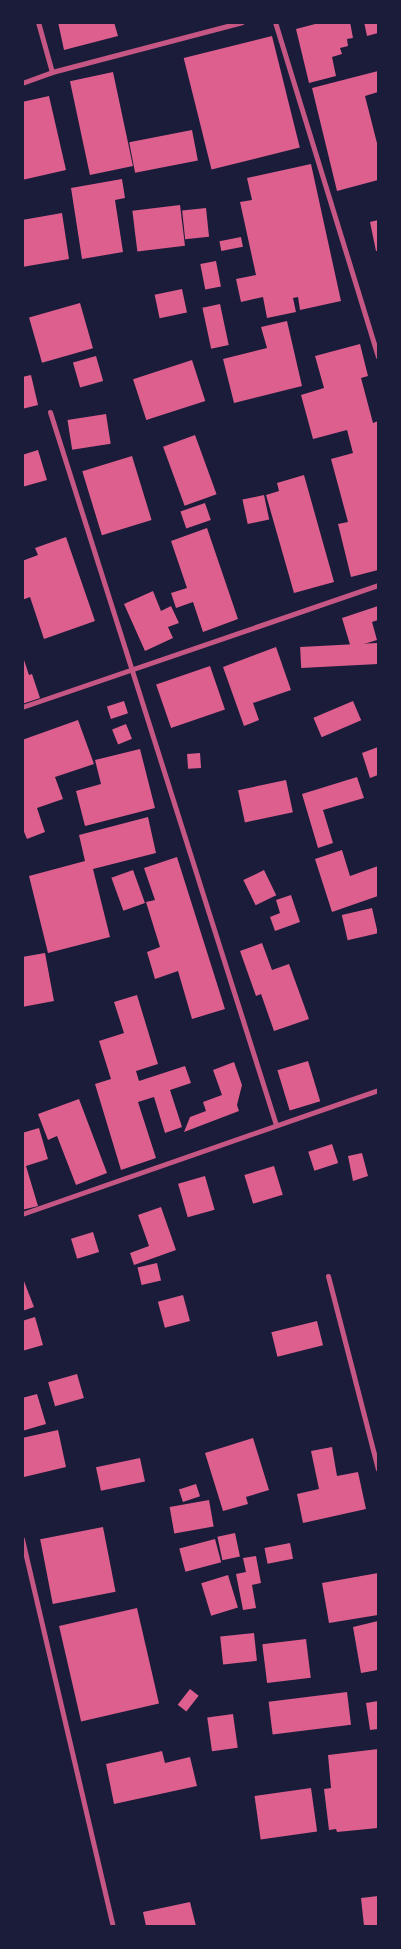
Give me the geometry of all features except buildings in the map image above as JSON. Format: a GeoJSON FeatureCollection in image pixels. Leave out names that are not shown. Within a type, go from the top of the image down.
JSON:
{"type":"FeatureCollection","features":[{"type":"Feature","properties":{"kind":"street"},"geometry":{"type":"LineString","coordinates":[[38,22],[52,72]]}},
{"type":"Feature","properties":{"kind":"street"},"geometry":{"type":"LineString","coordinates":[[22,83],[52,72],[242,22]]}},
{"type":"Feature","properties":{"kind":"street"},"geometry":{"type":"LineString","coordinates":[[275,22],[378,357]]}},
{"type":"Feature","properties":{"kind":"street"},"geometry":{"type":"LineString","coordinates":[[50,412],[276,1125]]}},
{"type":"Feature","properties":{"kind":"street"},"geometry":{"type":"LineString","coordinates":[[22,707],[378,585]]}},
{"type":"Feature","properties":{"kind":"street"},"geometry":{"type":"LineString","coordinates":[[22,1214],[378,1090]]}},
{"type":"Feature","properties":{"kind":"street"},"geometry":{"type":"LineString","coordinates":[[328,1276],[378,1469]]}},
{"type":"Feature","properties":{"kind":"street"},"geometry":{"type":"LineString","coordinates":[[22,1540],[112,1926]]}}]}
